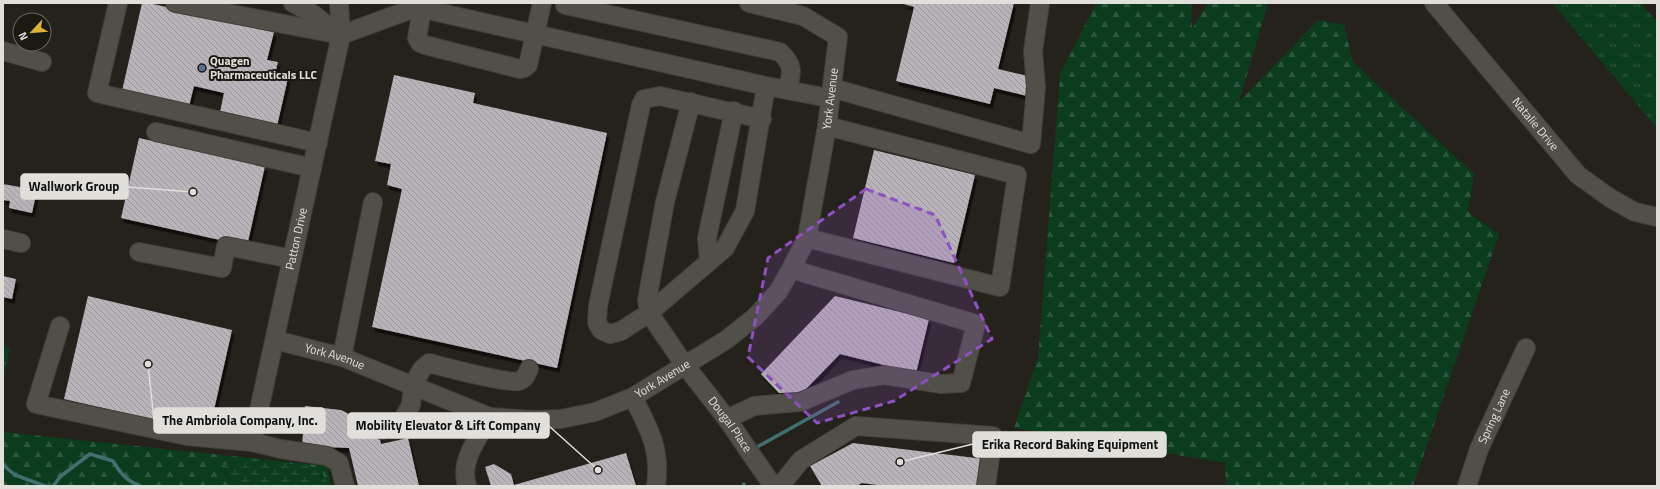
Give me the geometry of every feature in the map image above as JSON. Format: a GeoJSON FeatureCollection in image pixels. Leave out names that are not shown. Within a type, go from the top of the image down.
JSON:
{"type":"FeatureCollection","features":[{"type":"Feature","properties":{"kind":"street"},"geometry":{"type":"LineString","coordinates":[[118,3],[97,93],[318,143]]}},
{"type":"Feature","properties":{"kind":"street"},"geometry":{"type":"LineString","coordinates":[[175,3],[341,35],[423,6],[535,34],[766,86],[831,93],[1032,144],[1036,87],[1033,51],[1040,3]]}},
{"type":"Feature","properties":{"kind":"street"},"geometry":{"type":"LineString","coordinates":[[293,3],[313,14],[341,35]]}},
{"type":"Feature","properties":{"kind":"street","name":"Patton Drive"},"geometry":{"type":"LineString","coordinates":[[252,442],[341,35],[339,3]]}},
{"type":"Feature","properties":{"kind":"street"},"geometry":{"type":"LineString","coordinates":[[423,6],[417,38],[426,46],[520,69],[524,68],[528,64],[542,3]]}},
{"type":"Feature","properties":{"kind":"street","name":"York Avenue"},"geometry":{"type":"LineString","coordinates":[[275,340],[342,357],[490,417],[533,420],[561,419],[595,412],[634,397],[684,364],[726,340],[755,317],[778,292],[807,238],[827,126],[838,37],[803,16],[749,3]]}},
{"type":"Feature","properties":{"kind":"street","name":"Natalie Drive"},"geometry":{"type":"LineString","coordinates":[[1434,3],[1578,176],[1610,198],[1635,212],[1657,217]]}},
{"type":"Feature","properties":{"kind":"street"},"geometry":{"type":"LineString","coordinates":[[566,5],[780,52],[787,58],[792,66],[788,89]]}},
{"type":"Feature","properties":{"kind":"street"},"geometry":{"type":"LineString","coordinates":[[3,52],[42,62]]}},
{"type":"Feature","properties":{"kind":"street"},"geometry":{"type":"LineString","coordinates":[[762,118],[660,96],[644,99],[641,105],[598,306],[597,322],[601,330],[610,334],[620,331],[650,313],[725,248],[746,211],[762,118],[766,86]]}},
{"type":"Feature","properties":{"kind":"street"},"geometry":{"type":"LineString","coordinates":[[650,313],[647,300],[665,202],[691,102]]}},
{"type":"Feature","properties":{"kind":"street"},"geometry":{"type":"LineString","coordinates":[[710,262],[707,238],[734,111]]}},
{"type":"Feature","properties":{"kind":"street"},"geometry":{"type":"LineString","coordinates":[[807,238],[1000,287],[1017,175],[827,126]]}},
{"type":"Feature","properties":{"kind":"street"},"geometry":{"type":"LineString","coordinates":[[156,132],[312,168]]}},
{"type":"Feature","properties":{"kind":"street"},"geometry":{"type":"LineString","coordinates":[[342,357],[373,202]]}},
{"type":"Feature","properties":{"kind":"street"},"geometry":{"type":"LineString","coordinates":[[3,240],[21,243]]}},
{"type":"Feature","properties":{"kind":"street"},"geometry":{"type":"LineString","coordinates":[[139,252],[222,268],[226,246],[292,259]]}},
{"type":"Feature","properties":{"kind":"street"},"geometry":{"type":"LineString","coordinates":[[727,419],[754,406],[800,402],[853,380],[884,375],[940,384],[961,383],[976,324],[791,269]]}},
{"type":"Feature","properties":{"kind":"street","name":"Dougal Place"},"geometry":{"type":"LineString","coordinates":[[650,313],[684,364],[727,419],[773,486]]}},
{"type":"Feature","properties":{"kind":"street"},"geometry":{"type":"LineString","coordinates":[[60,326],[36,404],[187,436],[252,442],[281,449],[327,456],[339,463],[345,486]]}},
{"type":"Feature","properties":{"kind":"street","name":"Spring Lane"},"geometry":{"type":"LineString","coordinates":[[1467,486],[1479,448],[1526,348]]}},
{"type":"Feature","properties":{"kind":"street"},"geometry":{"type":"LineString","coordinates":[[382,430],[397,425],[404,417],[411,405],[413,385],[422,369],[429,363],[494,378],[518,381],[526,377],[529,370]]}},
{"type":"Feature","properties":{"kind":"street"},"geometry":{"type":"LineString","coordinates":[[634,397],[657,452],[658,472],[656,486]]}},
{"type":"Feature","properties":{"kind":"street"},"geometry":{"type":"LineString","coordinates":[[468,486],[464,468],[467,456],[490,417]]}},
{"type":"Feature","properties":{"kind":"street"},"geometry":{"type":"LineString","coordinates":[[780,486],[801,460],[856,426],[993,436],[986,486]]}},
{"type":"Feature","properties":{"kind":"highlighted area"},"geometry":{"type":"Polygon","coordinates":[[[866,189],[935,215],[992,339],[894,401],[817,423],[748,357],[768,258],[866,189]]]}},
{"type":"Feature","properties":{"kind":"green space"},"geometry":{"type":"Polygon","coordinates":[[[1094,3],[1191,3],[1192,29],[1208,3],[1268,3],[1239,102],[1318,20],[1344,25],[1353,62],[1474,174],[1468,212],[1499,234],[1413,486],[1226,486],[1225,463],[1014,428],[1038,358],[1060,74],[1096,4],[1094,3]]]}},
{"type":"Feature","properties":{"kind":"green space"},"geometry":{"type":"Polygon","coordinates":[[[1552,3],[1640,3],[1657,21],[1657,128],[1552,3]]]}},
{"type":"Feature","properties":{"kind":"green space"},"geometry":{"type":"Polygon","coordinates":[[[3,347],[10,348],[3,379],[3,347]]]}},
{"type":"Feature","properties":{"kind":"green space"},"geometry":{"type":"Polygon","coordinates":[[[3,432],[327,466],[331,486],[3,486],[3,432]]]}},
{"type":"Feature","properties":{"kind":"green space"},"geometry":{"type":"Polygon","coordinates":[[[250,458],[320,468],[329,486],[236,486],[223,464],[243,467],[250,458]]]}},
{"type":"Feature","properties":{"kind":"building","name":"Quagen Pharmaceuticals LLC"},"geometry":{"type":"Polygon","coordinates":[[[142,3],[149,3],[274,32],[267,60],[278,62],[275,74],[288,78],[277,126],[220,112],[224,93],[194,86],[189,106],[122,91],[142,3]]]}},
{"type":"Feature","properties":{"kind":"building"},"geometry":{"type":"Polygon","coordinates":[[[900,3],[1014,3],[998,69],[1028,76],[1027,96],[994,88],[990,104],[896,81],[914,7],[900,3]]]}},
{"type":"Feature","properties":{"kind":"building"},"geometry":{"type":"Polygon","coordinates":[[[394,75],[475,93],[473,103],[607,133],[557,368],[372,327],[402,189],[387,185],[391,164],[375,161],[394,75]]]}},
{"type":"Feature","properties":{"kind":"building"},"geometry":{"type":"Polygon","coordinates":[[[139,138],[265,166],[247,246],[121,218],[139,138]]]}},
{"type":"Feature","properties":{"kind":"building"},"geometry":{"type":"Polygon","coordinates":[[[874,150],[975,175],[954,263],[853,238],[874,150]]]}},
{"type":"Feature","properties":{"kind":"building"},"geometry":{"type":"Polygon","coordinates":[[[3,184],[37,190],[32,213],[9,208],[10,201],[3,200],[3,184]]]}},
{"type":"Feature","properties":{"kind":"building"},"geometry":{"type":"Polygon","coordinates":[[[3,276],[16,279],[12,299],[3,297],[3,276]]]}},
{"type":"Feature","properties":{"kind":"building"},"geometry":{"type":"Polygon","coordinates":[[[88,296],[232,330],[209,432],[64,399],[88,296]]]}},
{"type":"Feature","properties":{"kind":"building"},"geometry":{"type":"Polygon","coordinates":[[[835,296],[929,319],[916,373],[840,354],[803,392],[779,393],[761,374],[835,296]]]}},
{"type":"Feature","properties":{"kind":"building"},"geometry":{"type":"Polygon","coordinates":[[[305,406],[341,410],[377,428],[381,444],[408,438],[419,486],[358,486],[349,448],[302,446],[305,406]]]}},
{"type":"Feature","properties":{"kind":"building"},"geometry":{"type":"Polygon","coordinates":[[[853,443],[984,459],[980,486],[886,486],[862,483],[856,486],[822,486],[810,466],[853,443]]]}},
{"type":"Feature","properties":{"kind":"building"},"geometry":{"type":"Polygon","coordinates":[[[626,453],[636,486],[491,486],[485,467],[494,464],[511,474],[514,485],[626,453]]]}},
{"type":"Feature","properties":{"kind":"waterway"},"geometry":{"type":"LineString","coordinates":[[757,447],[838,402]]}},
{"type":"Feature","properties":{"kind":"waterway"},"geometry":{"type":"LineString","coordinates":[[53,486],[61,476],[90,454],[113,461],[124,476],[131,482],[140,486]]}},
{"type":"Feature","properties":{"kind":"waterway"},"geometry":{"type":"LineString","coordinates":[[3,465],[15,475],[45,486]]}},
{"type":"Feature","properties":{"kind":"place","name":"Quagen Pharmaceuticals LLC"},"geometry":{"type":"Point","coordinates":[202,68]}},
{"type":"Feature","properties":{"kind":"place","name":"Wallwork Group"},"geometry":{"type":"Point","coordinates":[193,192]}},
{"type":"Feature","properties":{"kind":"place","name":"The Ambriola Company, Inc."},"geometry":{"type":"Point","coordinates":[148,364]}},
{"type":"Feature","properties":{"kind":"place","name":"Erika Record Baking Equipment"},"geometry":{"type":"Point","coordinates":[900,462]}},
{"type":"Feature","properties":{"kind":"place","name":"Mobility Elevator & Lift Company"},"geometry":{"type":"Point","coordinates":[598,470]}}]}
